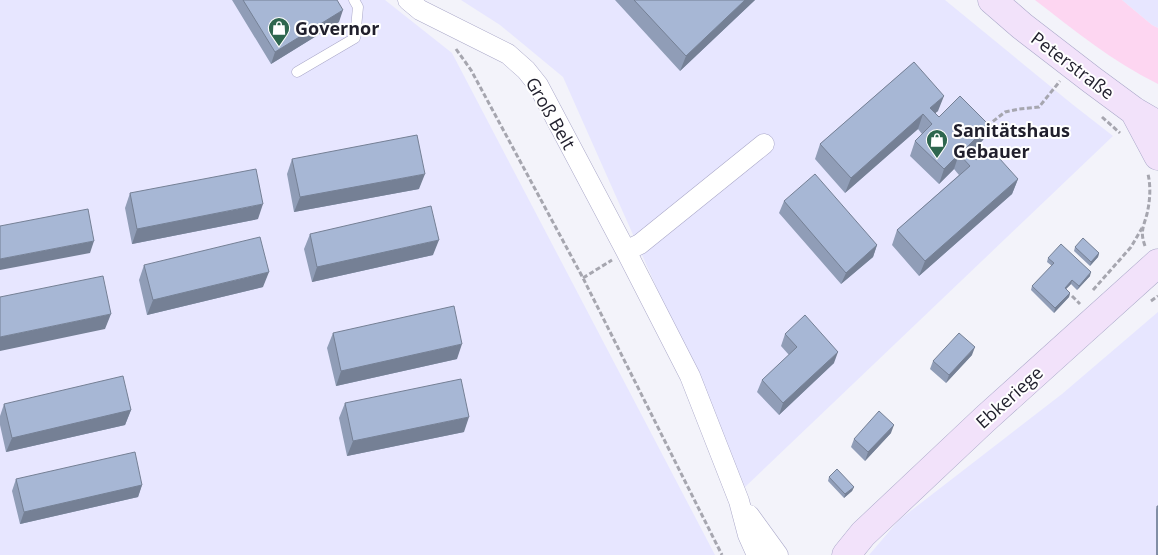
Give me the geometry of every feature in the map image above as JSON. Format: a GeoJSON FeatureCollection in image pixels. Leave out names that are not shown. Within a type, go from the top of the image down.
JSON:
{"type":"FeatureCollection","features":[{"type":"Feature","properties":{"kind":"street","name":"Groß Belt"},"geometry":{"type":"LineString","coordinates":[[408,0],[420,10],[508,54],[526,70],[538,85],[690,376],[739,501],[748,535],[757,555]]}},
{"type":"Feature","properties":{"kind":"street","name":"Peterstraße"},"geometry":{"type":"LineString","coordinates":[[992,0],[1022,26],[1134,111],[1158,125]]}},
{"type":"Feature","properties":{"kind":"street"},"geometry":{"type":"LineString","coordinates":[[1134,111],[1152,162]]}},
{"type":"Feature","properties":{"kind":"street"},"geometry":{"type":"LineString","coordinates":[[626,251],[640,244],[764,144]]}},
{"type":"Feature","properties":{"kind":"street","name":"Ebkeriege"},"geometry":{"type":"LineString","coordinates":[[846,555],[863,534],[985,419],[1153,251]]}},
{"type":"Feature","properties":{"kind":"street","name":"Groß Belt"},"geometry":{"type":"LineString","coordinates":[[739,501],[778,555]]}},
{"type":"Feature","properties":{"kind":"street","name":"Ebkeriege"},"geometry":{"type":"LineString","coordinates":[[830,555],[863,534]]}},
{"type":"Feature","properties":{"kind":"lane"},"geometry":{"type":"LineString","coordinates":[[297,72],[355,38],[358,7],[354,0]]}},
{"type":"Feature","properties":{"kind":"path"},"geometry":{"type":"LineString","coordinates":[[456,49],[471,70],[583,278],[722,555]]}},
{"type":"Feature","properties":{"kind":"path"},"geometry":{"type":"LineString","coordinates":[[983,129],[1005,112],[1039,108],[1061,81]]}},
{"type":"Feature","properties":{"kind":"path"},"geometry":{"type":"LineString","coordinates":[[1152,162],[1147,215],[1153,251]]}},
{"type":"Feature","properties":{"kind":"path"},"geometry":{"type":"LineString","coordinates":[[1153,251],[1143,240],[1153,251]]}},
{"type":"Feature","properties":{"kind":"path"},"geometry":{"type":"LineString","coordinates":[[1092,290],[1132,247],[1153,251]]}},
{"type":"Feature","properties":{"kind":"path"},"geometry":{"type":"LineString","coordinates":[[583,278],[626,251]]}},
{"type":"Feature","properties":{"kind":"path"},"geometry":{"type":"LineString","coordinates":[[1072,296],[1079,304],[1086,297]]}},
{"type":"Feature","properties":{"kind":"shaded area"},"geometry":{"type":"Polygon","coordinates":[[[0,0],[385,0],[452,53],[715,555],[0,555],[0,0]]]}},
{"type":"Feature","properties":{"kind":"shaded area"},"geometry":{"type":"Polygon","coordinates":[[[461,0],[945,0],[1113,136],[745,487],[563,77],[500,25],[461,0]]]}},
{"type":"Feature","properties":{"kind":"shaded area"},"geometry":{"type":"Polygon","coordinates":[[[1035,0],[1122,0],[1158,28],[1158,84],[1110,56],[1035,0]]]}},
{"type":"Feature","properties":{"kind":"shaded area"},"geometry":{"type":"Polygon","coordinates":[[[1122,0],[1158,0],[1158,28],[1152,25],[1122,0]]]}},
{"type":"Feature","properties":{"kind":"shaded area"},"geometry":{"type":"Polygon","coordinates":[[[1158,312],[1158,555],[869,555],[899,520],[1062,394],[1158,312]]]}},
{"type":"Feature","properties":{"kind":"building","name":"Governor"},"geometry":{"type":"Polygon","coordinates":[[[243,0],[337,0],[343,10],[275,52],[243,0]]]}},
{"type":"Feature","properties":{"kind":"building"},"geometry":{"type":"Polygon","coordinates":[[[634,0],[745,0],[686,56],[634,0]]]}},
{"type":"Feature","properties":{"kind":"building"},"geometry":{"type":"Polygon","coordinates":[[[914,62],[944,96],[930,108],[939,117],[960,96],[989,125],[966,148],[976,160],[990,148],[1018,179],[925,261],[897,230],[970,166],[959,154],[944,169],[915,141],[932,124],[923,114],[851,178],[820,144],[914,62]]]}},
{"type":"Feature","properties":{"kind":"building"},"geometry":{"type":"Polygon","coordinates":[[[417,135],[425,174],[300,197],[292,159],[417,135]]]}},
{"type":"Feature","properties":{"kind":"building"},"geometry":{"type":"Polygon","coordinates":[[[256,169],[263,204],[137,229],[130,193],[256,169]]]}},
{"type":"Feature","properties":{"kind":"building"},"geometry":{"type":"Polygon","coordinates":[[[815,174],[877,245],[846,273],[784,201],[815,174]]]}},
{"type":"Feature","properties":{"kind":"building"},"geometry":{"type":"Polygon","coordinates":[[[431,206],[439,240],[317,267],[310,234],[431,206]]]}},
{"type":"Feature","properties":{"kind":"building"},"geometry":{"type":"Polygon","coordinates":[[[88,209],[94,241],[0,259],[0,226],[88,209]]]}},
{"type":"Feature","properties":{"kind":"building"},"geometry":{"type":"Polygon","coordinates":[[[260,237],[269,272],[153,300],[144,265],[260,237]]]}},
{"type":"Feature","properties":{"kind":"building"},"geometry":{"type":"Polygon","coordinates":[[[1083,238],[1099,253],[1091,262],[1075,247],[1083,238]]]}},
{"type":"Feature","properties":{"kind":"building"},"geometry":{"type":"Polygon","coordinates":[[[1061,244],[1091,272],[1079,286],[1072,280],[1065,288],[1070,293],[1055,308],[1032,286],[1054,263],[1048,258],[1061,244]]]}},
{"type":"Feature","properties":{"kind":"building"},"geometry":{"type":"Polygon","coordinates":[[[103,276],[111,314],[0,337],[0,297],[103,276]]]}},
{"type":"Feature","properties":{"kind":"building"},"geometry":{"type":"Polygon","coordinates":[[[454,306],[462,344],[341,371],[333,333],[454,306]]]}},
{"type":"Feature","properties":{"kind":"building"},"geometry":{"type":"Polygon","coordinates":[[[805,315],[838,352],[783,403],[762,380],[797,347],[785,334],[805,315]]]}},
{"type":"Feature","properties":{"kind":"building"},"geometry":{"type":"Polygon","coordinates":[[[959,333],[975,347],[949,375],[933,361],[959,333]]]}},
{"type":"Feature","properties":{"kind":"building"},"geometry":{"type":"Polygon","coordinates":[[[123,376],[131,410],[12,438],[4,404],[123,376]]]}},
{"type":"Feature","properties":{"kind":"building"},"geometry":{"type":"Polygon","coordinates":[[[461,379],[469,417],[353,441],[345,403],[461,379]]]}},
{"type":"Feature","properties":{"kind":"building"},"geometry":{"type":"Polygon","coordinates":[[[879,411],[894,425],[868,452],[854,439],[879,411]]]}},
{"type":"Feature","properties":{"kind":"building"},"geometry":{"type":"Polygon","coordinates":[[[135,452],[142,485],[24,512],[16,479],[135,452]]]}},
{"type":"Feature","properties":{"kind":"building"},"geometry":{"type":"Polygon","coordinates":[[[837,469],[854,487],[845,494],[829,477],[837,469]]]}},
{"type":"Feature","properties":{"kind":"building"},"geometry":{"type":"Polygon","coordinates":[[[1158,506],[1158,555],[1157,555],[1158,506]]]}},
{"type":"Feature","properties":{"kind":"place","name":"Governor"},"geometry":{"type":"Point","coordinates":[279,47]}},
{"type":"Feature","properties":{"kind":"place","name":"Sanitätshaus Gebauer"},"geometry":{"type":"Point","coordinates":[937,159]}}]}
